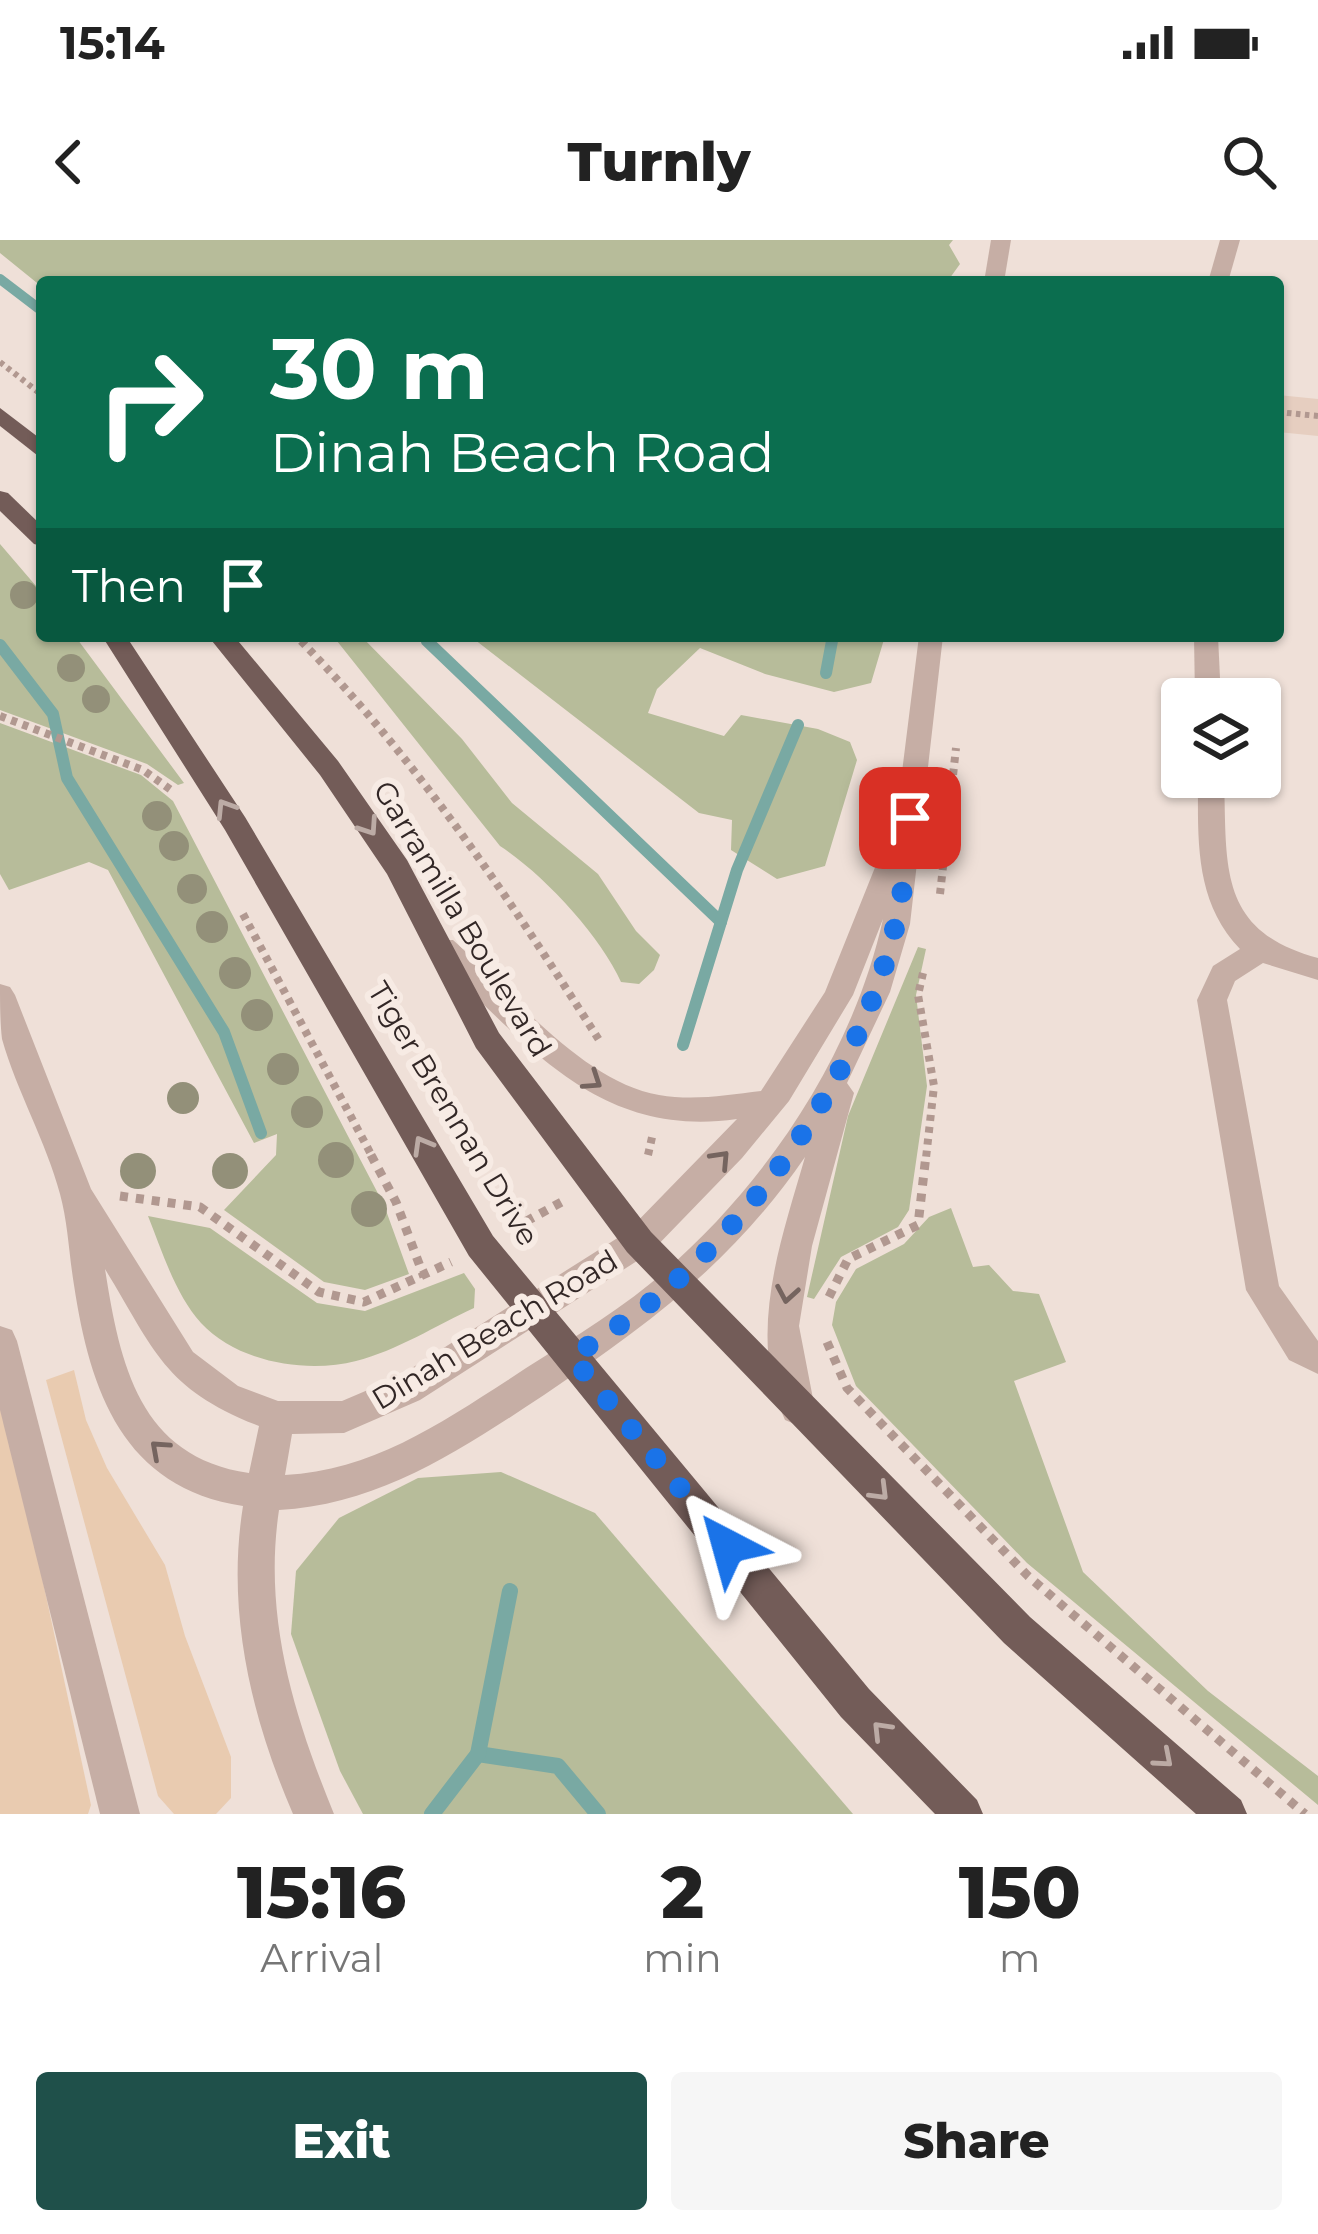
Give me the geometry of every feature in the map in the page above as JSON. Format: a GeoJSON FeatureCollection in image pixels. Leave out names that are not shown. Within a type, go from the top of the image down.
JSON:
{"type":"FeatureCollection","features":[{"type":"Feature","properties":{"kind":"main road"},"geometry":{"type":"LineString","coordinates":[[0,415],[36,447]]}},
{"type":"Feature","properties":{"kind":"main road"},"geometry":{"type":"LineString","coordinates":[[0,498],[36,533]]}},
{"type":"Feature","properties":{"kind":"main road","name":"Tiger Brennan Drive"},"geometry":{"type":"LineString","coordinates":[[118,642],[235,824],[481,1246],[855,1703],[963,1814]]}},
{"type":"Feature","properties":{"kind":"main road","name":"Garramilla Boulevard"},"geometry":{"type":"LineString","coordinates":[[225,642],[329,768],[397,868],[443,948],[487,1040],[639,1242]]}},
{"type":"Feature","properties":{"kind":"main road"},"geometry":{"type":"LineString","coordinates":[[639,1242],[1017,1630],[1227,1814]]}},
{"type":"Feature","properties":{"kind":"street"},"geometry":{"type":"LineString","coordinates":[[995,276],[1001,240]]}},
{"type":"Feature","properties":{"kind":"street"},"geometry":{"type":"LineString","coordinates":[[1220,276],[1230,240]]}},
{"type":"Feature","properties":{"kind":"street","name":"Dinah Beach Road"},"geometry":{"type":"LineString","coordinates":[[264,1494],[332,1488],[395,1467],[572,1357],[675,1282],[733,1223],[789,1152],[822,1101],[862,1019],[896,926],[930,642]]}},
{"type":"Feature","properties":{"kind":"street"},"geometry":{"type":"LineString","coordinates":[[1207,642],[1208,678]]}},
{"type":"Feature","properties":{"kind":"street"},"geometry":{"type":"LineString","coordinates":[[1212,798],[1217,897],[1235,930],[1259,951],[1318,969]]}},
{"type":"Feature","properties":{"kind":"street","name":"Dinah Beach Road"},"geometry":{"type":"LineString","coordinates":[[278,1417],[319,1420],[360,1412],[408,1389],[639,1242],[770,1102],[838,995],[910,818]]}},
{"type":"Feature","properties":{"kind":"street"},"geometry":{"type":"LineString","coordinates":[[443,948],[598,1088],[659,1107],[693,1111],[770,1102]]}},
{"type":"Feature","properties":{"kind":"street"},"geometry":{"type":"LineString","coordinates":[[1259,951],[1223,974],[1212,1000],[1263,1290],[1301,1349],[1318,1358]]}},
{"type":"Feature","properties":{"kind":"street"},"geometry":{"type":"LineString","coordinates":[[0,995],[77,1195],[105,1348],[136,1425],[167,1459],[190,1474],[264,1494]]}},
{"type":"Feature","properties":{"kind":"street"},"geometry":{"type":"LineString","coordinates":[[797,1409],[782,1326],[785,1304],[796,1246],[862,1019]]}},
{"type":"Feature","properties":{"kind":"street"},"geometry":{"type":"LineString","coordinates":[[77,1195],[181,1363],[226,1397],[278,1417],[256,1549],[259,1631],[306,1811]]}},
{"type":"Feature","properties":{"kind":"street"},"geometry":{"type":"LineString","coordinates":[[0,1341],[120,1814]]}},
{"type":"Feature","properties":{"kind":"path"},"geometry":{"type":"LineString","coordinates":[[0,362],[36,390]]}},
{"type":"Feature","properties":{"kind":"path"},"geometry":{"type":"LineString","coordinates":[[1284,413],[1318,416]]}},
{"type":"Feature","properties":{"kind":"path"},"geometry":{"type":"LineString","coordinates":[[302,642],[375,717],[510,900],[594,1035],[607,1048]]}},
{"type":"Feature","properties":{"kind":"path"},"geometry":{"type":"LineString","coordinates":[[0,716],[143,770],[181,797]]}},
{"type":"Feature","properties":{"kind":"path"},"geometry":{"type":"LineString","coordinates":[[938,905],[950,834],[956,746]]}},
{"type":"Feature","properties":{"kind":"path"},"geometry":{"type":"LineString","coordinates":[[77,1195],[136,1196],[200,1207],[319,1292],[364,1302],[424,1277],[396,1202],[235,899]]}},
{"type":"Feature","properties":{"kind":"path"},"geometry":{"type":"LineString","coordinates":[[828,1299],[848,1259],[918,1225],[934,1086],[918,995],[928,950]]}},
{"type":"Feature","properties":{"kind":"path"},"geometry":{"type":"LineString","coordinates":[[648,1155],[659,1107]]}},
{"type":"Feature","properties":{"kind":"path"},"geometry":{"type":"LineString","coordinates":[[825,1336],[847,1388],[1028,1576],[1305,1814]]}},
{"type":"Feature","properties":{"kind":"green space"},"geometry":{"type":"Polygon","coordinates":[[[0,240],[953,240],[949,245],[960,264],[951,276],[36,276],[36,282],[0,253],[0,240]]]}},
{"type":"Feature","properties":{"kind":"green space"},"geometry":{"type":"Polygon","coordinates":[[[0,544],[36,586],[36,642],[79,642],[184,783],[178,785],[147,764],[0,710],[0,544]]]}},
{"type":"Feature","properties":{"kind":"green space"},"geometry":{"type":"Polygon","coordinates":[[[338,642],[367,642],[462,739],[512,803],[598,874],[636,931],[660,955],[654,970],[639,984],[621,982],[569,907],[500,846],[338,642]]]}},
{"type":"Feature","properties":{"kind":"green space"},"geometry":{"type":"Polygon","coordinates":[[[478,642],[883,642],[871,683],[834,692],[765,674],[700,648],[657,689],[648,713],[724,736],[741,715],[818,729],[850,742],[857,760],[825,866],[777,879],[731,850],[732,820],[699,813],[478,642]]]}},
{"type":"Feature","properties":{"kind":"green space"},"geometry":{"type":"Polygon","coordinates":[[[0,723],[141,775],[173,801],[384,1205],[409,1274],[365,1290],[324,1282],[224,1210],[276,1155],[277,1134],[254,1143],[108,870],[89,862],[9,890],[0,874],[0,723]]]}},
{"type":"Feature","properties":{"kind":"green space"},"geometry":{"type":"Polygon","coordinates":[[[918,947],[926,949],[916,995],[927,1086],[909,1210],[898,1227],[841,1257],[814,1299],[807,1297],[848,1116],[918,947]]]}},
{"type":"Feature","properties":{"kind":"green space"},"geometry":{"type":"Polygon","coordinates":[[[951,1208],[973,1267],[989,1265],[1013,1291],[1039,1294],[1066,1362],[1014,1381],[1083,1572],[1208,1691],[1318,1776],[1318,1805],[1027,1563],[856,1386],[832,1325],[836,1302],[856,1269],[904,1244],[929,1217],[951,1208]]]}},
{"type":"Feature","properties":{"kind":"green space"},"geometry":{"type":"Polygon","coordinates":[[[148,1216],[210,1228],[317,1303],[365,1311],[464,1273],[475,1289],[474,1308],[371,1357],[336,1365],[273,1362],[233,1347],[201,1323],[176,1286],[148,1216]]]}},
{"type":"Feature","properties":{"kind":"green space"},"geometry":{"type":"Polygon","coordinates":[[[501,1472],[595,1513],[853,1814],[363,1814],[340,1771],[291,1634],[296,1571],[339,1518],[418,1478],[501,1472]]]}},
{"type":"Feature","properties":{"kind":"sand"},"geometry":{"type":"Polygon","coordinates":[[[74,1370],[86,1420],[107,1468],[165,1565],[185,1636],[231,1757],[231,1798],[216,1814],[174,1814],[158,1796],[46,1380],[74,1370]]]}},
{"type":"Feature","properties":{"kind":"sand"},"geometry":{"type":"Polygon","coordinates":[[[0,1382],[91,1805],[88,1814],[0,1814],[0,1382]]]}},
{"type":"Feature","properties":{"kind":"shaded area"},"geometry":{"type":"Polygon","coordinates":[[[1284,396],[1318,399],[1318,436],[1284,433],[1284,396]]]}},
{"type":"Feature","properties":{"kind":"waterway"},"geometry":{"type":"LineString","coordinates":[[0,279],[36,306]]}},
{"type":"Feature","properties":{"kind":"waterway"},"geometry":{"type":"LineString","coordinates":[[428,642],[721,922]]}},
{"type":"Feature","properties":{"kind":"waterway"},"geometry":{"type":"LineString","coordinates":[[826,673],[832,642]]}},
{"type":"Feature","properties":{"kind":"waterway"},"geometry":{"type":"LineString","coordinates":[[0,645],[53,714],[67,778],[224,1032],[261,1133]]}},
{"type":"Feature","properties":{"kind":"waterway"},"geometry":{"type":"LineString","coordinates":[[721,922],[737,870],[798,725]]}},
{"type":"Feature","properties":{"kind":"waterway"},"geometry":{"type":"LineString","coordinates":[[683,1045],[721,922]]}},
{"type":"Feature","properties":{"kind":"waterway"},"geometry":{"type":"LineString","coordinates":[[478,1754],[510,1591]]}},
{"type":"Feature","properties":{"kind":"waterway"},"geometry":{"type":"LineString","coordinates":[[432,1814],[478,1754]]}},
{"type":"Feature","properties":{"kind":"waterway"},"geometry":{"type":"LineString","coordinates":[[478,1754],[558,1766],[598,1814]]}},
{"type":"Feature","properties":{"kind":"route"},"geometry":{"type":"LineString","coordinates":[[728,1546],[572,1357],[675,1282],[733,1223],[802,1133],[881,975],[896,926],[910,818]]}}]}
